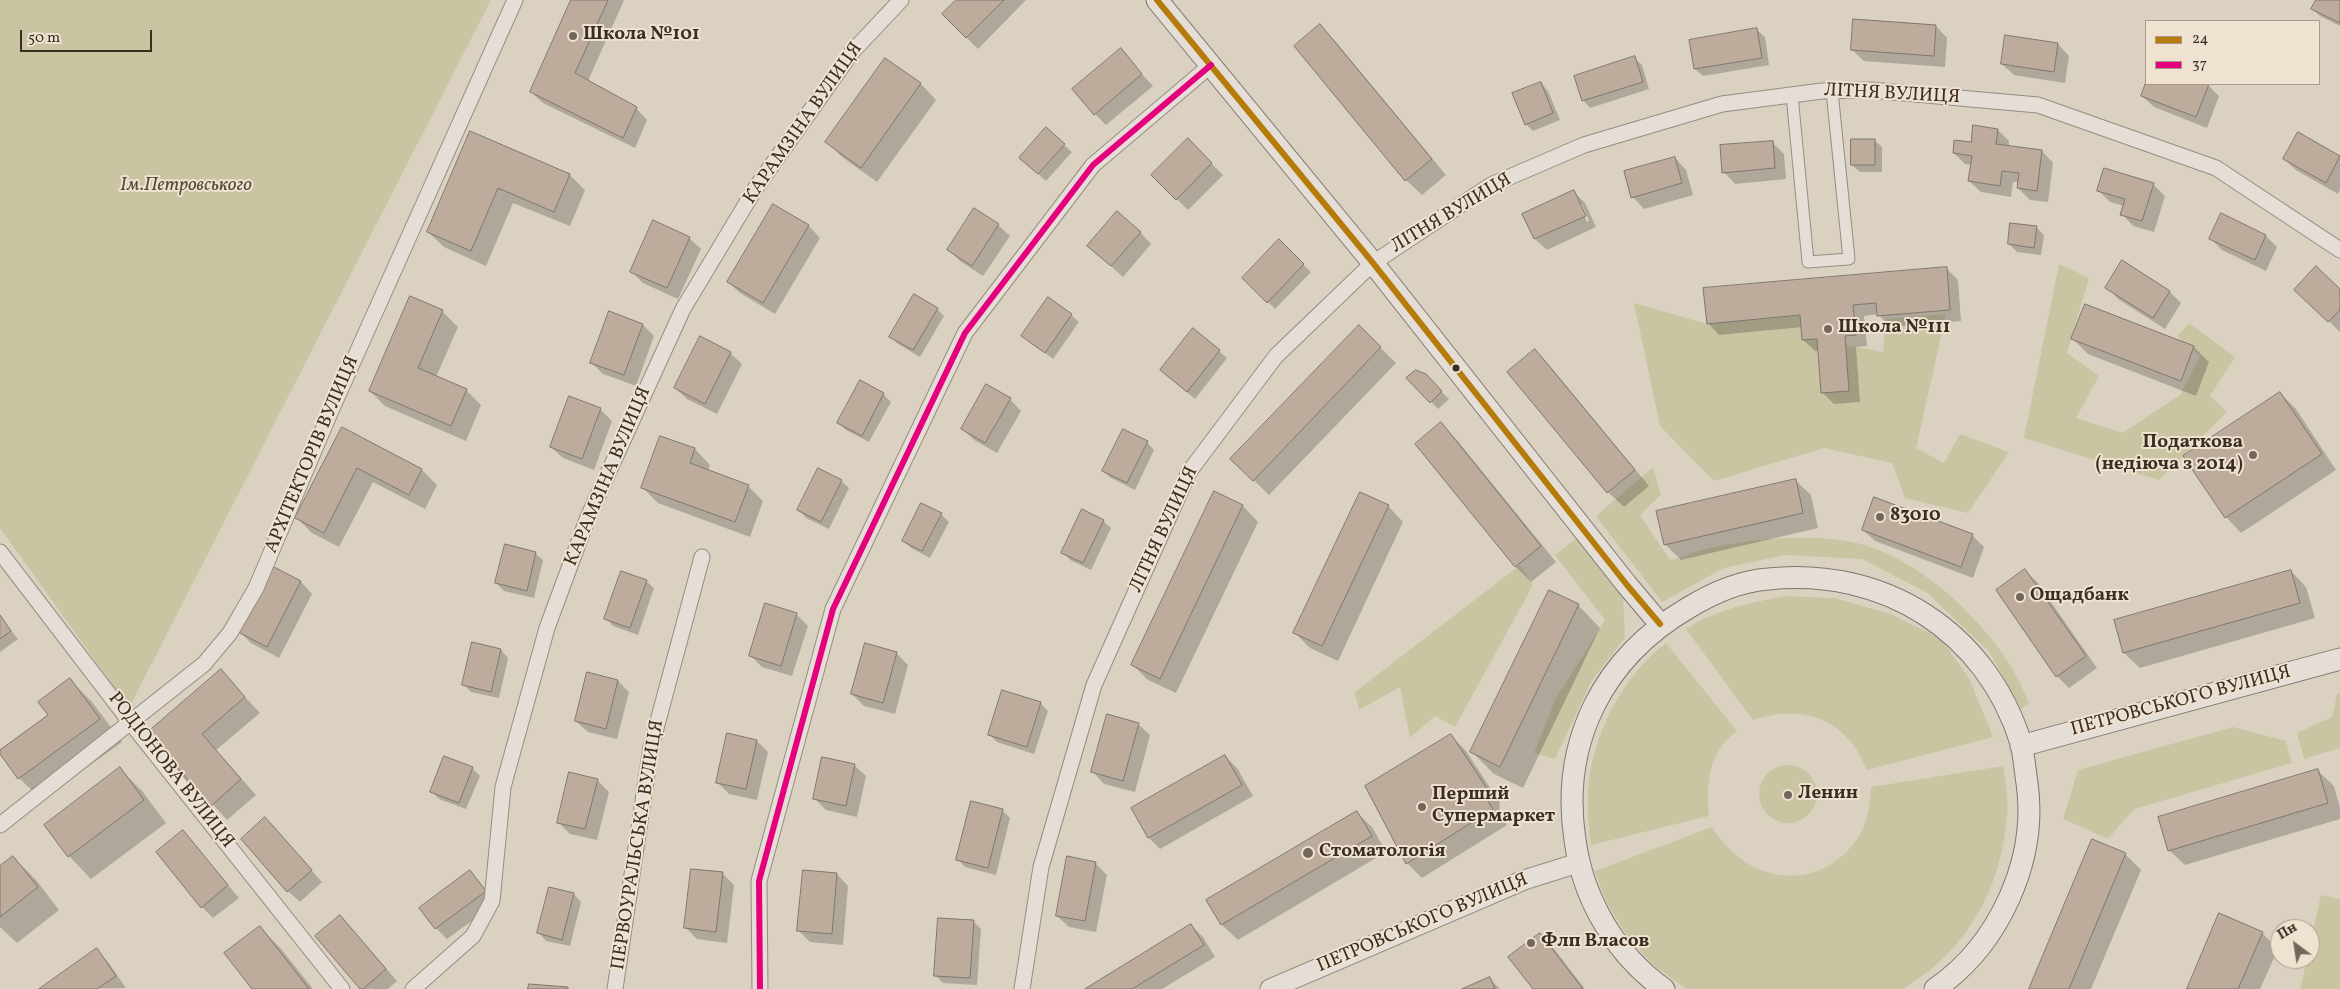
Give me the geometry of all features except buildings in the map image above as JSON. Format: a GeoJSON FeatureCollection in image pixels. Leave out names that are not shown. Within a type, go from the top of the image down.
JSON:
{"type":"FeatureCollection","features":[{"type":"Feature","properties":{"kind":"main road"},"geometry":{"type":"LineString","coordinates":[[1157,0],[1373,263],[1627,585],[1660,624]]}},
{"type":"Feature","properties":{"kind":"main road"},"geometry":{"type":"LineString","coordinates":[[1664,989],[1649,978],[1620,948],[1594,908],[1578,863],[1570,810],[1576,757],[1593,706],[1622,661],[1660,624],[1710,594],[1766,579],[1824,577],[1880,591],[1932,618],[1974,656],[2006,705],[2022,746],[2029,798],[2027,836],[2018,873],[2005,906],[1988,936],[1965,964],[1938,988]]}},
{"type":"Feature","properties":{"kind":"main road","name":"ПЕТРОВСЬКОГО ВУЛИЦЯ"},"geometry":{"type":"LineString","coordinates":[[2022,746],[2340,659]]}},
{"type":"Feature","properties":{"kind":"street","name":"АРХІТЕКТОРІВ ВУЛИЦЯ"},"geometry":{"type":"LineString","coordinates":[[0,825],[204,664],[230,633],[256,588],[330,413],[515,0]]}},
{"type":"Feature","properties":{"kind":"street","name":"КАРАМЗІНА ВУЛИЦЯ"},"geometry":{"type":"LineString","coordinates":[[413,989],[473,936],[492,901],[503,787],[548,628],[588,517],[684,310],[755,189],[852,52],[901,0]]}},
{"type":"Feature","properties":{"kind":"street"},"geometry":{"type":"LineString","coordinates":[[760,989],[759,881],[834,609],[965,333],[1093,165],[1211,66]]}},
{"type":"Feature","properties":{"kind":"street","name":"ЛІТНЯ ВУЛИЦЯ"},"geometry":{"type":"LineString","coordinates":[[1022,989],[1041,867],[1094,685],[1189,472],[1276,356],[1373,263],[1491,186],[1584,145],[1722,104],[1832,91],[1870,90],[2038,105],[2216,168],[2340,250]]}},
{"type":"Feature","properties":{"kind":"street"},"geometry":{"type":"LineString","coordinates":[[1792,95],[1808,262],[1849,258],[1832,91]]}},
{"type":"Feature","properties":{"kind":"street","name":"РОДІОНОВА ВУЛИЦЯ"},"geometry":{"type":"LineString","coordinates":[[0,552],[131,723],[342,989]]}},
{"type":"Feature","properties":{"kind":"street","name":"ПЕРВОУРАЛЬСЬКА ВУЛИЦЯ"},"geometry":{"type":"LineString","coordinates":[[615,989],[651,747],[702,557]]}},
{"type":"Feature","properties":{"kind":"street","name":"ПЕТРОВСЬКОГО ВУЛИЦЯ"},"geometry":{"type":"LineString","coordinates":[[1270,989],[1524,880],[1578,863]]}},
{"type":"Feature","properties":{"kind":"green space","name":"Ім.Петровського"},"geometry":{"type":"Polygon","coordinates":[[[0,0],[491,0],[129,708],[0,528],[0,0]]]}},
{"type":"Feature","properties":{"kind":"green space"},"geometry":{"type":"Polygon","coordinates":[[[2059,264],[2089,278],[2067,353],[2099,376],[2076,418],[2123,433],[2180,395],[2200,356],[2177,336],[2189,323],[2235,357],[2210,396],[2227,412],[2159,480],[2024,438],[2059,264]]]}},
{"type":"Feature","properties":{"kind":"green space"},"geometry":{"type":"Polygon","coordinates":[[[1634,303],[1707,324],[1800,315],[1802,340],[1817,339],[1821,393],[1849,391],[1846,345],[1883,352],[1886,319],[1946,314],[1916,448],[1944,463],[1960,434],[2009,452],[1968,513],[1905,498],[1892,463],[1824,448],[1714,481],[1660,426],[1634,303]]]}},
{"type":"Feature","properties":{"kind":"green space"},"geometry":{"type":"Polygon","coordinates":[[[1653,467],[1661,495],[1640,515],[1670,560],[1701,550],[1747,541],[1770,539],[1816,538],[1839,540],[1879,550],[1916,570],[1940,587],[1961,606],[1989,636],[2005,657],[2029,704],[2021,709],[1989,651],[1926,592],[1862,559],[1785,555],[1724,568],[1662,602],[1596,516],[1653,467]]]}},
{"type":"Feature","properties":{"kind":"green space"},"geometry":{"type":"Polygon","coordinates":[[[1580,535],[1623,594],[1625,638],[1591,682],[1555,759],[1534,753],[1556,698],[1605,620],[1555,555],[1580,535]]]}},
{"type":"Feature","properties":{"kind":"green space"},"geometry":{"type":"Polygon","coordinates":[[[1520,565],[1533,585],[1455,727],[1435,716],[1410,738],[1400,687],[1359,710],[1355,692],[1520,565]]]}},
{"type":"Feature","properties":{"kind":"green space"},"geometry":{"type":"Polygon","coordinates":[[[1787,596],[1834,598],[1891,614],[1941,639],[1969,678],[1993,737],[1867,770],[1848,738],[1835,727],[1821,720],[1806,715],[1789,713],[1753,720],[1686,629],[1722,611],[1787,596]]]}},
{"type":"Feature","properties":{"kind":"green space"},"geometry":{"type":"Polygon","coordinates":[[[1666,643],[1737,731],[1720,749],[1711,769],[1708,791],[1709,816],[1591,845],[1588,818],[1590,773],[1607,718],[1627,684],[1652,655],[1666,643]]]}},
{"type":"Feature","properties":{"kind":"green space"},"geometry":{"type":"Polygon","coordinates":[[[2340,693],[2340,748],[2304,759],[2297,733],[2332,717],[2337,694],[2340,693]]]}},
{"type":"Feature","properties":{"kind":"green space"},"geometry":{"type":"Polygon","coordinates":[[[2233,727],[2286,741],[2292,763],[2134,809],[2108,839],[2063,819],[2078,770],[2233,727]]]}},
{"type":"Feature","properties":{"kind":"green space"},"geometry":{"type":"Polygon","coordinates":[[[1782,765],[1794,765],[1809,773],[1817,788],[1817,800],[1809,815],[1794,823],[1782,823],[1767,815],[1759,800],[1759,788],[1767,773],[1782,765]]]}},
{"type":"Feature","properties":{"kind":"green space"},"geometry":{"type":"Polygon","coordinates":[[[2003,766],[2007,797],[2007,816],[1997,869],[1988,893],[1977,916],[1962,937],[1926,973],[1903,989],[1686,989],[1652,964],[1626,934],[1606,902],[1595,871],[1712,827],[1726,846],[1743,860],[1762,870],[1782,875],[1803,875],[1823,869],[1841,856],[1858,838],[1868,814],[1871,787],[2003,766]]]}},
{"type":"Feature","properties":{"kind":"green space"},"geometry":{"type":"Polygon","coordinates":[[[2321,895],[2340,899],[2340,989],[2300,989],[2305,969],[2320,969],[2320,919],[2316,919],[2321,895]]]}},
{"type":"Feature","properties":{"kind":"transit line","name":"24"},"geometry":{"type":"LineString","coordinates":[[1157,0],[1373,263],[1627,585],[1660,624]]}},
{"type":"Feature","properties":{"kind":"transit line","name":"37"},"geometry":{"type":"LineString","coordinates":[[760,989],[759,881],[833,609],[965,333],[1093,165],[1211,65]]}},
{"type":"Feature","properties":{"kind":"place","name":"Школа №101"},"geometry":{"type":"Point","coordinates":[573,36]}},
{"type":"Feature","properties":{"kind":"place","name":"Школа №111"},"geometry":{"type":"Point","coordinates":[1828,329]}},
{"type":"Feature","properties":{"kind":"place","name":"Податкова (недіюча з 2014)"},"geometry":{"type":"Point","coordinates":[2253,455]}},
{"type":"Feature","properties":{"kind":"place","name":"83010"},"geometry":{"type":"Point","coordinates":[1880,517]}},
{"type":"Feature","properties":{"kind":"place","name":"Ощадбанк"},"geometry":{"type":"Point","coordinates":[2020,597]}},
{"type":"Feature","properties":{"kind":"place","name":"Ленин"},"geometry":{"type":"Point","coordinates":[1788,795]}},
{"type":"Feature","properties":{"kind":"place","name":"Перший Супермаркет"},"geometry":{"type":"Point","coordinates":[1422,807]}},
{"type":"Feature","properties":{"kind":"place","name":"Стоматологія"},"geometry":{"type":"Point","coordinates":[1308,853]}},
{"type":"Feature","properties":{"kind":"place","name":"Флп Власов"},"geometry":{"type":"Point","coordinates":[1531,943]}}]}
